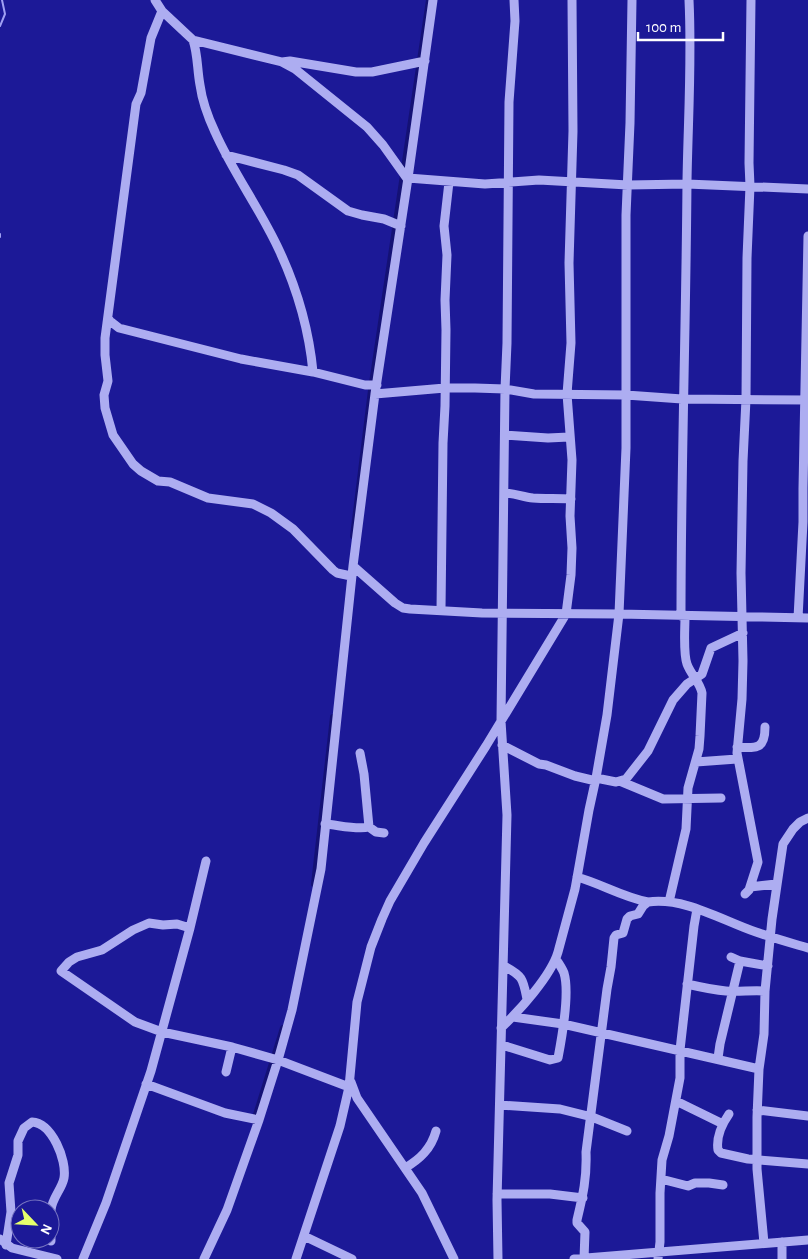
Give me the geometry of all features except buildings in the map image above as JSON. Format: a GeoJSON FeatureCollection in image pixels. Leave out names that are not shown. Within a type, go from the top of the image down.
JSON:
{"type":"FeatureCollection","features":[{"type":"Feature","properties":{"kind":"street"},"geometry":{"type":"LineString","coordinates":[[155,0],[162,11],[193,40],[282,62],[309,79],[367,127],[408,179],[496,184],[523,180],[628,185],[687,184],[808,189]]}},
{"type":"Feature","properties":{"kind":"street"},"geometry":{"type":"LineString","coordinates":[[204,1259],[227,1210],[278,1060],[292,1010],[321,869],[352,566],[433,0]]}},
{"type":"Feature","properties":{"kind":"street"},"geometry":{"type":"LineString","coordinates":[[498,1259],[497,1194],[507,815],[501,721],[504,389],[507,343],[509,102],[515,21],[514,0]]}},
{"type":"Feature","properties":{"kind":"street"},"geometry":{"type":"LineString","coordinates":[[296,1259],[340,1126],[350,1083],[357,1002],[371,947],[382,919],[390,901],[424,843],[566,614],[571,575],[572,460],[567,394],[571,344],[569,262],[572,181],[572,0]]}},
{"type":"Feature","properties":{"kind":"street"},"geometry":{"type":"LineString","coordinates":[[502,1028],[513,1017],[556,959],[577,877],[608,706],[619,614],[626,448],[626,265],[632,0]]}},
{"type":"Feature","properties":{"kind":"street"},"geometry":{"type":"LineString","coordinates":[[669,902],[674,873],[684,843],[688,817],[688,788],[696,762],[700,736],[702,699],[701,687],[686,661],[683,616],[682,399],[686,334],[687,184],[691,62],[689,0]]}},
{"type":"Feature","properties":{"kind":"street"},"geometry":{"type":"LineString","coordinates":[[751,0],[746,399],[742,461],[741,573],[744,618],[742,699],[737,759],[745,788],[748,818],[758,862],[747,890],[776,884]]}},
{"type":"Feature","properties":{"kind":"street"},"geometry":{"type":"LineString","coordinates":[[162,11],[151,38],[141,93],[136,104],[108,318],[105,355],[108,381],[104,395],[104,408],[113,435],[134,464],[158,481],[170,482],[208,498],[253,504],[294,529],[337,573],[352,576]]}},
{"type":"Feature","properties":{"kind":"street"},"geometry":{"type":"LineString","coordinates":[[193,40],[197,54],[199,84],[203,100],[226,155],[280,252],[307,328],[314,372]]}},
{"type":"Feature","properties":{"kind":"street"},"geometry":{"type":"LineString","coordinates":[[282,62],[290,61],[356,72],[372,72],[425,61]]}},
{"type":"Feature","properties":{"kind":"street"},"geometry":{"type":"LineString","coordinates":[[226,155],[298,175],[348,211],[384,219],[401,226]]}},
{"type":"Feature","properties":{"kind":"street"},"geometry":{"type":"LineString","coordinates":[[441,610],[447,255],[444,226],[449,182]]}},
{"type":"Feature","properties":{"kind":"street"},"geometry":{"type":"LineString","coordinates":[[798,618],[807,400],[808,236]]}},
{"type":"Feature","properties":{"kind":"street"},"geometry":{"type":"LineString","coordinates":[[108,318],[110,322],[119,328],[241,358],[314,372],[365,385],[376,390],[504,389],[534,394],[626,395],[682,399],[807,400]]}},
{"type":"Feature","properties":{"kind":"street"},"geometry":{"type":"LineString","coordinates":[[504,435],[548,438],[569,437]]}},
{"type":"Feature","properties":{"kind":"street"},"geometry":{"type":"LineString","coordinates":[[504,493],[515,493],[525,497],[571,499]]}},
{"type":"Feature","properties":{"kind":"street"},"geometry":{"type":"LineString","coordinates":[[352,566],[403,608],[502,613],[808,618]]}},
{"type":"Feature","properties":{"kind":"street"},"geometry":{"type":"LineString","coordinates":[[622,782],[648,751],[673,700],[687,684],[702,674],[711,648],[743,633]]}},
{"type":"Feature","properties":{"kind":"street"},"geometry":{"type":"LineString","coordinates":[[737,747],[755,748],[759,746],[764,738],[765,727]]}},
{"type":"Feature","properties":{"kind":"street"},"geometry":{"type":"LineString","coordinates":[[502,745],[539,764],[575,776],[622,782],[663,798],[720,798]]}},
{"type":"Feature","properties":{"kind":"street"},"geometry":{"type":"LineString","coordinates":[[360,753],[364,774],[368,827]]}},
{"type":"Feature","properties":{"kind":"street"},"geometry":{"type":"LineString","coordinates":[[696,762],[737,759]]}},
{"type":"Feature","properties":{"kind":"street"},"geometry":{"type":"LineString","coordinates":[[764,1243],[757,1160],[757,1110],[770,936],[783,844],[800,822],[808,818]]}},
{"type":"Feature","properties":{"kind":"street"},"geometry":{"type":"LineString","coordinates":[[325,824],[344,825],[361,829],[368,827],[376,832],[384,833]]}},
{"type":"Feature","properties":{"kind":"street"},"geometry":{"type":"LineString","coordinates":[[83,1259],[106,1203],[146,1084],[190,928],[206,861]]}},
{"type":"Feature","properties":{"kind":"street"},"geometry":{"type":"LineString","coordinates":[[577,877],[595,882],[621,895],[648,902],[669,902],[698,909],[808,948]]}},
{"type":"Feature","properties":{"kind":"street"},"geometry":{"type":"LineString","coordinates":[[584,1259],[585,1232],[577,1220],[587,1172],[586,1152],[614,938],[616,935],[622,934],[627,919],[638,914],[648,902]]}},
{"type":"Feature","properties":{"kind":"street"},"geometry":{"type":"LineString","coordinates":[[658,1256],[664,1149],[669,1136],[680,1078],[680,1050],[687,984],[698,909]]}},
{"type":"Feature","properties":{"kind":"street"},"geometry":{"type":"LineString","coordinates":[[190,928],[177,924],[149,923],[133,930],[102,950],[77,957],[69,962],[61,972],[135,1022],[162,1032],[278,1060],[350,1083],[357,1098],[422,1193],[454,1259]]}},
{"type":"Feature","properties":{"kind":"street"},"geometry":{"type":"LineString","coordinates":[[502,1045],[526,1054],[556,1060],[564,1024],[566,983],[556,959]]}},
{"type":"Feature","properties":{"kind":"street"},"geometry":{"type":"LineString","coordinates":[[718,1058],[733,991],[736,959],[768,966]]}},
{"type":"Feature","properties":{"kind":"street"},"geometry":{"type":"LineString","coordinates":[[504,966],[520,975],[525,986],[527,999]]}},
{"type":"Feature","properties":{"kind":"street"},"geometry":{"type":"LineString","coordinates":[[687,984],[708,989],[765,991]]}},
{"type":"Feature","properties":{"kind":"street"},"geometry":{"type":"LineString","coordinates":[[513,1017],[564,1024],[759,1069]]}},
{"type":"Feature","properties":{"kind":"street"},"geometry":{"type":"LineString","coordinates":[[226,1072],[232,1048]]}},
{"type":"Feature","properties":{"kind":"street"},"geometry":{"type":"LineString","coordinates":[[146,1084],[225,1113],[259,1120]]}},
{"type":"Feature","properties":{"kind":"street"},"geometry":{"type":"LineString","coordinates":[[676,1102],[722,1124]]}},
{"type":"Feature","properties":{"kind":"street"},"geometry":{"type":"LineString","coordinates":[[500,1105],[560,1109],[592,1117],[627,1131]]}},
{"type":"Feature","properties":{"kind":"street"},"geometry":{"type":"LineString","coordinates":[[757,1110],[808,1116]]}},
{"type":"Feature","properties":{"kind":"street"},"geometry":{"type":"LineString","coordinates":[[729,1114],[722,1124],[718,1143],[718,1150],[721,1153],[757,1160],[808,1164]]}},
{"type":"Feature","properties":{"kind":"street"},"geometry":{"type":"LineString","coordinates":[[10,1199],[9,1183],[18,1155],[18,1141],[24,1128],[32,1122],[39,1124],[54,1139],[65,1165],[62,1184],[55,1199]]}},
{"type":"Feature","properties":{"kind":"street"},"geometry":{"type":"LineString","coordinates":[[404,1168],[424,1154],[432,1142],[436,1131]]}},
{"type":"Feature","properties":{"kind":"street"},"geometry":{"type":"LineString","coordinates":[[661,1180],[682,1185],[709,1183],[723,1185]]}},
{"type":"Feature","properties":{"kind":"street"},"geometry":{"type":"LineString","coordinates":[[497,1194],[550,1194],[583,1198]]}},
{"type":"Feature","properties":{"kind":"street"},"geometry":{"type":"LineString","coordinates":[[10,1216],[3,1242],[22,1251],[57,1259]]}},
{"type":"Feature","properties":{"kind":"street"},"geometry":{"type":"LineString","coordinates":[[304,1236],[352,1259]]}},
{"type":"Feature","properties":{"kind":"street"},"geometry":{"type":"LineString","coordinates":[[574,1259],[658,1256],[764,1243],[808,1240]]}},
{"type":"Feature","properties":{"kind":"street"},"geometry":{"type":"LineString","coordinates":[[780,1258],[782,1242]]}},
{"type":"Feature","properties":{"kind":"waterway"},"geometry":{"type":"LineString","coordinates":[[0,26],[5,14],[2,0]]}},
{"type":"Feature","properties":{"kind":"waterway"},"geometry":{"type":"LineString","coordinates":[[353,536],[371,390],[429,0]]}},
{"type":"Feature","properties":{"kind":"waterway"},"geometry":{"type":"LineString","coordinates":[[314,884],[333,717]]}},
{"type":"Feature","properties":{"kind":"waterway"},"geometry":{"type":"LineString","coordinates":[[254,1121],[283,1028]]}}]}
